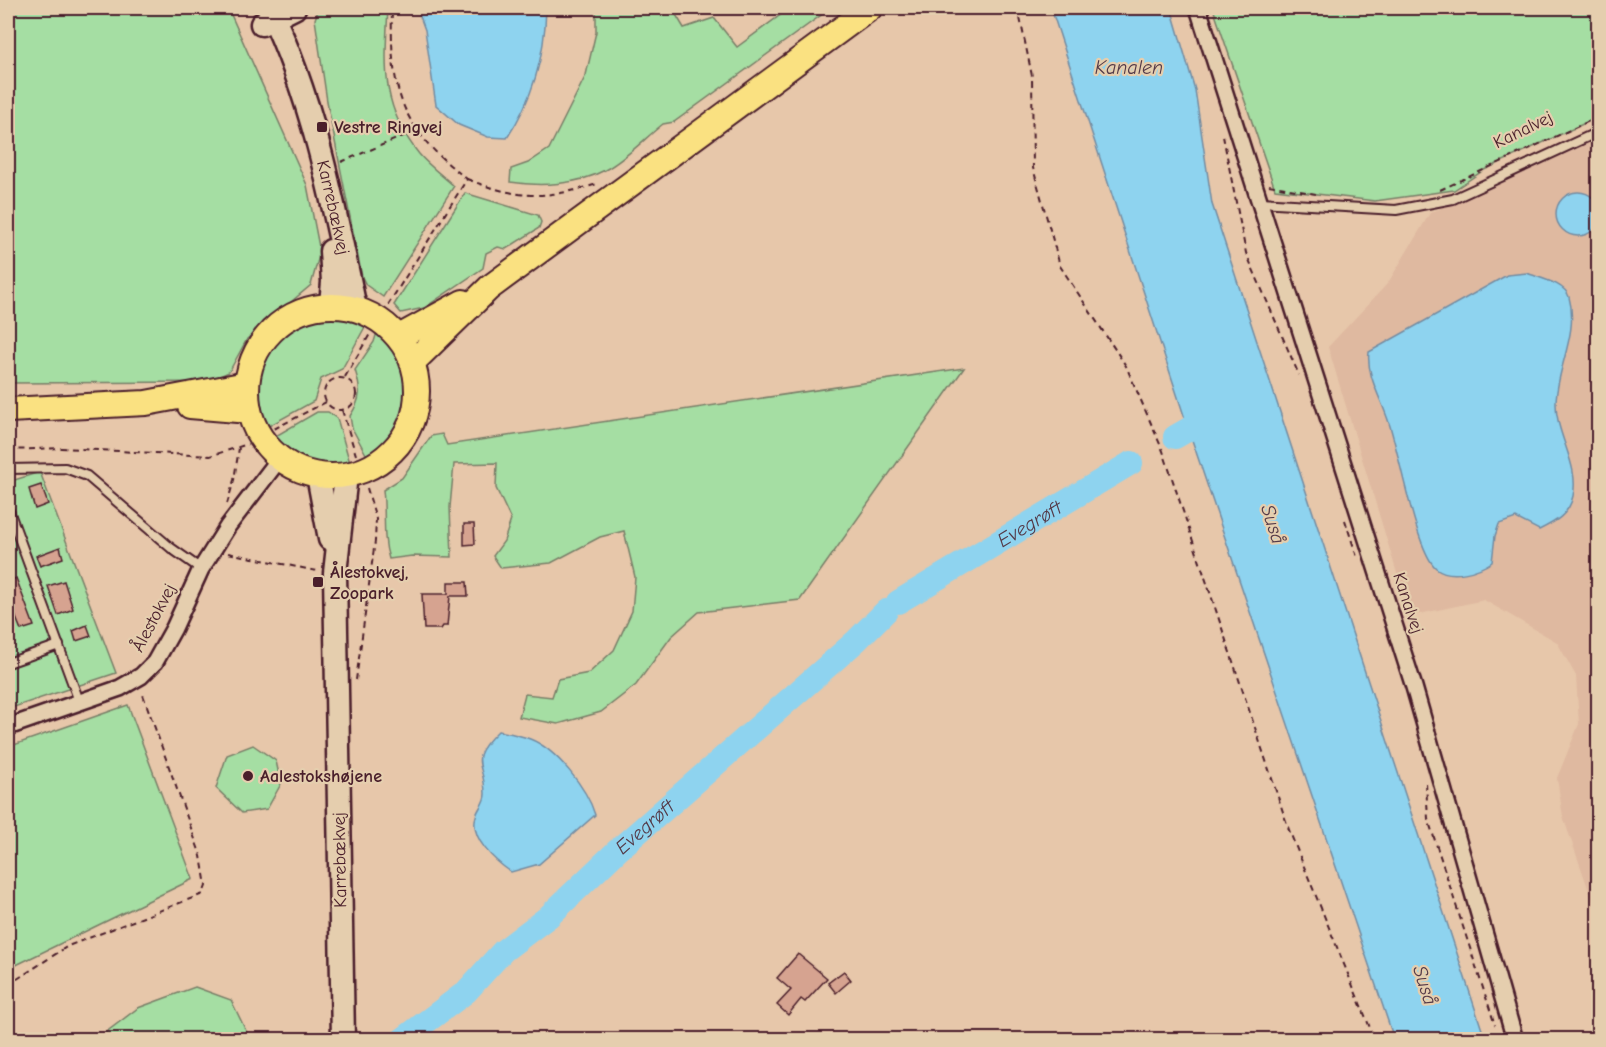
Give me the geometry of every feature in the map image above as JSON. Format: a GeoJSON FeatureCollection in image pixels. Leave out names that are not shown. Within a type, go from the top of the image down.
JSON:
{"type":"FeatureCollection","features":[{"type":"Feature","properties":{"kind":"main road"},"geometry":{"type":"LineString","coordinates":[[265,14],[294,8]]}},
{"type":"Feature","properties":{"kind":"main road"},"geometry":{"type":"LineString","coordinates":[[399,337],[489,288],[870,8]]}},
{"type":"Feature","properties":{"kind":"main road","name":"Karrebækvej"},"geometry":{"type":"LineString","coordinates":[[265,14],[319,187],[331,250],[333,282],[331,305]]}},
{"type":"Feature","properties":{"kind":"main road","name":"Karrebækvej"},"geometry":{"type":"LineString","coordinates":[[265,14],[313,130],[356,308]]}},
{"type":"Feature","properties":{"kind":"main road"},"geometry":{"type":"LineString","coordinates":[[413,362],[489,288]]}},
{"type":"Feature","properties":{"kind":"main road"},"geometry":{"type":"LineString","coordinates":[[331,305],[356,308],[379,320],[399,337],[413,362],[418,399],[406,435],[380,462],[351,465],[318,476],[291,466],[280,458],[261,437],[249,411],[247,384],[257,350],[274,329],[296,313],[331,305]]}},
{"type":"Feature","properties":{"kind":"main road"},"geometry":{"type":"LineString","coordinates":[[146,403],[247,384]]}},
{"type":"Feature","properties":{"kind":"main road"},"geometry":{"type":"LineString","coordinates":[[8,410],[146,403],[249,411]]}},
{"type":"Feature","properties":{"kind":"main road","name":"Karrebækvej"},"geometry":{"type":"LineString","coordinates":[[334,573],[351,465]]}},
{"type":"Feature","properties":{"kind":"main road","name":"Karrebækvej"},"geometry":{"type":"LineString","coordinates":[[318,476],[334,573],[343,1040]]}},
{"type":"Feature","properties":{"kind":"street","name":"Kanalvej"},"geometry":{"type":"LineString","coordinates":[[1198,8],[1414,687],[1515,1040]]}},
{"type":"Feature","properties":{"kind":"street","name":"Ålestokvej"},"geometry":{"type":"LineString","coordinates":[[8,727],[120,688],[137,678],[155,662],[174,628],[201,569],[228,526],[280,458]]}},
{"type":"Feature","properties":{"kind":"lane"},"geometry":{"type":"LineString","coordinates":[[1260,202],[1396,210],[1453,199],[1599,132]]}},
{"type":"Feature","properties":{"kind":"lane"},"geometry":{"type":"LineString","coordinates":[[8,469],[65,468],[87,476],[171,548],[201,569]]}},
{"type":"Feature","properties":{"kind":"lane"},"geometry":{"type":"LineString","coordinates":[[8,508],[78,701]]}},
{"type":"Feature","properties":{"kind":"lane"},"geometry":{"type":"LineString","coordinates":[[8,663],[58,645]]}},
{"type":"Feature","properties":{"kind":"path"},"geometry":{"type":"LineString","coordinates":[[392,8],[391,55],[396,89],[416,131],[437,156],[467,179],[495,190],[521,196],[563,195],[597,184]]}},
{"type":"Feature","properties":{"kind":"path"},"geometry":{"type":"LineString","coordinates":[[1018,8],[1032,76],[1033,168],[1060,266],[1126,366],[1163,451],[1289,830],[1375,1040]]}},
{"type":"Feature","properties":{"kind":"path","name":"Kanalvej"},"geometry":{"type":"LineString","coordinates":[[1439,190],[1599,117]]}},
{"type":"Feature","properties":{"kind":"path"},"geometry":{"type":"LineString","coordinates":[[338,163],[416,131]]}},
{"type":"Feature","properties":{"kind":"path"},"geometry":{"type":"LineString","coordinates":[[1223,136],[1246,253],[1290,351],[1302,384]]}},
{"type":"Feature","properties":{"kind":"path"},"geometry":{"type":"LineString","coordinates":[[388,305],[467,179]]}},
{"type":"Feature","properties":{"kind":"path"},"geometry":{"type":"LineString","coordinates":[[1254,182],[1323,195]]}},
{"type":"Feature","properties":{"kind":"path"},"geometry":{"type":"LineString","coordinates":[[345,378],[370,334]]}},
{"type":"Feature","properties":{"kind":"path"},"geometry":{"type":"LineString","coordinates":[[334,378],[345,378],[354,384],[357,395],[352,405],[342,410],[333,408],[326,402],[326,386],[334,378]]}},
{"type":"Feature","properties":{"kind":"path"},"geometry":{"type":"LineString","coordinates":[[274,429],[326,402]]}},
{"type":"Feature","properties":{"kind":"path"},"geometry":{"type":"LineString","coordinates":[[342,410],[351,465]]}},
{"type":"Feature","properties":{"kind":"path"},"geometry":{"type":"LineString","coordinates":[[8,450],[61,448],[210,456],[248,444]]}},
{"type":"Feature","properties":{"kind":"path"},"geometry":{"type":"LineString","coordinates":[[228,526],[226,505],[234,480],[239,448]]}},
{"type":"Feature","properties":{"kind":"path"},"geometry":{"type":"LineString","coordinates":[[355,683],[375,541],[376,519],[367,488]]}},
{"type":"Feature","properties":{"kind":"path"},"geometry":{"type":"LineString","coordinates":[[1345,519],[1349,541],[1361,568]]}},
{"type":"Feature","properties":{"kind":"path"},"geometry":{"type":"LineString","coordinates":[[215,550],[334,573]]}},
{"type":"Feature","properties":{"kind":"path"},"geometry":{"type":"LineString","coordinates":[[8,985],[68,946],[202,894],[206,886],[201,856],[137,678]]}},
{"type":"Feature","properties":{"kind":"path"},"geometry":{"type":"LineString","coordinates":[[1426,779],[1428,819],[1497,1030]]}},
{"type":"Feature","properties":{"kind":"shaded area"},"geometry":{"type":"Polygon","coordinates":[[[1598,136],[1598,916],[1563,817],[1557,778],[1579,724],[1576,676],[1557,642],[1484,600],[1410,616],[1328,347],[1388,283],[1430,213],[1598,136]]]}},
{"type":"Feature","properties":{"kind":"green space"},"geometry":{"type":"Polygon","coordinates":[[[8,8],[228,8],[307,185],[320,252],[311,285],[247,339],[229,372],[206,382],[8,383],[8,8]]]}},
{"type":"Feature","properties":{"kind":"green space"},"geometry":{"type":"Polygon","coordinates":[[[319,8],[388,8],[386,67],[391,102],[397,119],[419,154],[454,186],[383,297],[366,285],[362,277],[327,101],[315,19],[319,8]]]}},
{"type":"Feature","properties":{"kind":"green space"},"geometry":{"type":"Polygon","coordinates":[[[596,8],[672,8],[684,28],[714,18],[737,47],[790,8],[831,8],[674,122],[663,124],[605,170],[583,179],[559,184],[510,182],[511,169],[528,163],[549,149],[586,75],[596,32],[596,8]]]}},
{"type":"Feature","properties":{"kind":"green space"},"geometry":{"type":"Polygon","coordinates":[[[1213,8],[1598,8],[1598,117],[1484,170],[1454,190],[1375,201],[1275,189],[1213,8]]]}},
{"type":"Feature","properties":{"kind":"green space"},"geometry":{"type":"Polygon","coordinates":[[[465,193],[538,215],[541,222],[539,228],[506,249],[498,247],[486,253],[483,268],[424,308],[401,313],[394,305],[465,193]]]}},
{"type":"Feature","properties":{"kind":"green space"},"geometry":{"type":"Polygon","coordinates":[[[330,316],[342,317],[366,325],[342,369],[321,379],[314,401],[269,426],[261,414],[258,389],[265,358],[285,334],[313,319],[330,316]]]}},
{"type":"Feature","properties":{"kind":"green space"},"geometry":{"type":"Polygon","coordinates":[[[377,332],[390,346],[399,362],[404,379],[405,396],[394,429],[382,444],[367,456],[352,428],[350,416],[357,404],[359,393],[355,370],[374,342],[377,332]]]}},
{"type":"Feature","properties":{"kind":"green space"},"geometry":{"type":"Polygon","coordinates":[[[964,368],[800,600],[699,612],[671,637],[636,685],[601,712],[558,724],[519,717],[525,694],[552,697],[558,679],[589,673],[614,650],[632,611],[635,577],[624,531],[600,537],[551,563],[501,568],[493,556],[504,541],[511,520],[496,488],[497,463],[454,464],[450,507],[452,557],[412,556],[389,559],[383,490],[402,478],[431,436],[442,434],[447,445],[964,368]]]}},
{"type":"Feature","properties":{"kind":"green space"},"geometry":{"type":"Polygon","coordinates":[[[317,412],[328,412],[337,418],[350,463],[329,465],[308,462],[290,452],[274,437],[317,412]]]}},
{"type":"Feature","properties":{"kind":"green space"},"geometry":{"type":"Polygon","coordinates":[[[40,472],[116,673],[8,709],[8,482],[40,472]]]}},
{"type":"Feature","properties":{"kind":"green space"},"geometry":{"type":"Polygon","coordinates":[[[128,705],[193,879],[8,969],[8,747],[128,705]]]}},
{"type":"Feature","properties":{"kind":"green space"},"geometry":{"type":"Polygon","coordinates":[[[253,745],[276,761],[281,784],[267,809],[242,813],[216,788],[227,755],[253,745]]]}},
{"type":"Feature","properties":{"kind":"green space"},"geometry":{"type":"Polygon","coordinates":[[[195,987],[231,1000],[250,1039],[97,1039],[138,1008],[195,987]]]}},
{"type":"Feature","properties":{"kind":"water"},"geometry":{"type":"Polygon","coordinates":[[[417,8],[546,8],[540,59],[531,92],[507,138],[488,137],[459,125],[436,105],[425,30],[417,8]]]}},
{"type":"Feature","properties":{"kind":"water","name":"Kanalen"},"geometry":{"type":"Polygon","coordinates":[[[1051,8],[1168,8],[1172,11],[1195,90],[1212,204],[1485,1039],[1394,1039],[1189,431],[1051,8]]]}},
{"type":"Feature","properties":{"kind":"water"},"geometry":{"type":"Polygon","coordinates":[[[1578,192],[1593,199],[1600,214],[1593,229],[1578,236],[1563,229],[1556,214],[1563,199],[1578,192]]]}},
{"type":"Feature","properties":{"kind":"water"},"geometry":{"type":"Polygon","coordinates":[[[1527,273],[1557,285],[1567,292],[1569,297],[1570,337],[1556,402],[1559,426],[1573,473],[1573,496],[1565,513],[1539,530],[1516,518],[1499,524],[1492,562],[1465,573],[1442,572],[1429,558],[1415,522],[1389,423],[1372,379],[1369,352],[1507,275],[1527,273]]]}},
{"type":"Feature","properties":{"kind":"water"},"geometry":{"type":"Polygon","coordinates":[[[498,731],[530,739],[550,751],[578,782],[595,815],[539,864],[511,872],[485,848],[476,832],[475,824],[485,794],[480,756],[482,749],[498,731]]]}},
{"type":"Feature","properties":{"kind":"building"},"geometry":{"type":"Polygon","coordinates":[[[41,485],[48,504],[35,509],[29,489],[41,485]]]}},
{"type":"Feature","properties":{"kind":"building"},"geometry":{"type":"Polygon","coordinates":[[[464,524],[474,524],[475,544],[464,545],[464,524]]]}},
{"type":"Feature","properties":{"kind":"building"},"geometry":{"type":"Polygon","coordinates":[[[60,547],[63,558],[40,566],[36,556],[60,547]]]}},
{"type":"Feature","properties":{"kind":"building"},"geometry":{"type":"Polygon","coordinates":[[[16,578],[34,626],[21,630],[9,600],[11,594],[8,582],[16,578]]]}},
{"type":"Feature","properties":{"kind":"building"},"geometry":{"type":"Polygon","coordinates":[[[64,581],[73,609],[58,615],[48,586],[64,581]]]}},
{"type":"Feature","properties":{"kind":"building"},"geometry":{"type":"Polygon","coordinates":[[[448,582],[467,582],[468,596],[450,596],[447,626],[441,629],[424,629],[422,594],[448,594],[448,582]]]}},
{"type":"Feature","properties":{"kind":"building"},"geometry":{"type":"Polygon","coordinates":[[[87,625],[91,636],[76,641],[73,631],[87,625]]]}},
{"type":"Feature","properties":{"kind":"building"},"geometry":{"type":"Polygon","coordinates":[[[798,954],[827,978],[805,1002],[801,999],[788,1015],[777,1005],[791,990],[777,978],[798,954]]]}},
{"type":"Feature","properties":{"kind":"building"},"geometry":{"type":"Polygon","coordinates":[[[844,971],[851,980],[836,993],[828,983],[844,971]]]}},
{"type":"Feature","properties":{"kind":"waterway","name":"Evegrøft"},"geometry":{"type":"LineString","coordinates":[[1175,437],[1217,413]]}},
{"type":"Feature","properties":{"kind":"waterway","name":"Evegrøft"},"geometry":{"type":"LineString","coordinates":[[898,602],[1131,463]]}},
{"type":"Feature","properties":{"kind":"waterway","name":"Evegrøft"},"geometry":{"type":"LineString","coordinates":[[402,1040],[466,992],[503,951],[548,917],[618,850],[856,641],[886,611]]}},
{"type":"Feature","properties":{"kind":"place","name":"Vestre Ringvej"},"geometry":{"type":"Point","coordinates":[322,127]}},
{"type":"Feature","properties":{"kind":"place","name":"Ålestokvej, Zoopark"},"geometry":{"type":"Point","coordinates":[318,582]}},
{"type":"Feature","properties":{"kind":"place","name":"Aalestokshøjene"},"geometry":{"type":"Point","coordinates":[248,776]}},
{"type":"Feature","properties":{"kind":"water label","name":"Suså"},"geometry":{"type":"Point","coordinates":[1273,524]}},
{"type":"Feature","properties":{"kind":"water label","name":"Suså"},"geometry":{"type":"Point","coordinates":[1425,985]}}]}
